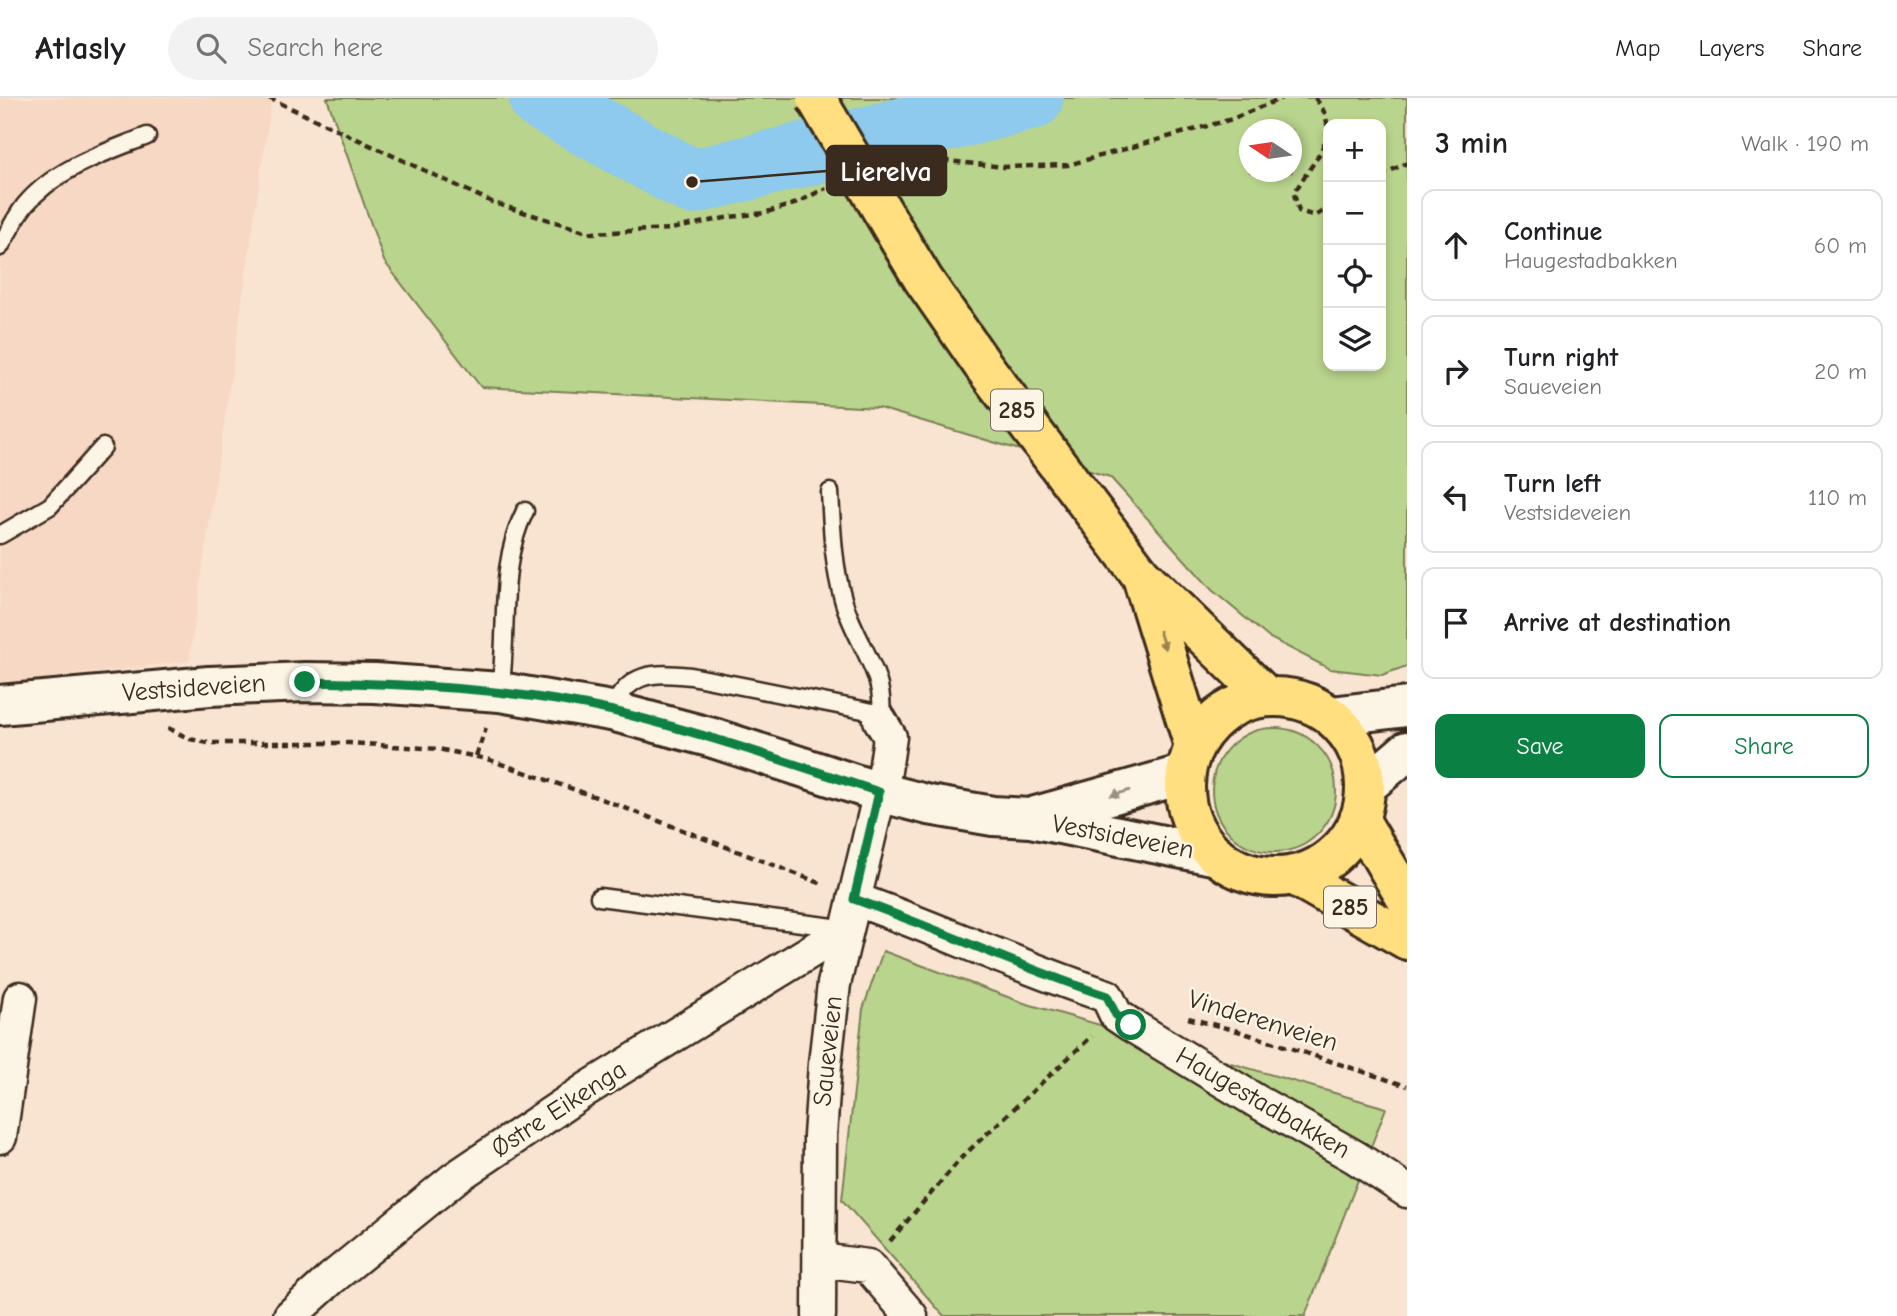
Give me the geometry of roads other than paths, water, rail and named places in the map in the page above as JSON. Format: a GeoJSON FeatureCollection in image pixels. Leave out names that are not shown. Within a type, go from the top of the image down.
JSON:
{"type":"FeatureCollection","features":[{"type":"Feature","properties":{"kind":"main road","name":"285"},"geometry":{"type":"LineString","coordinates":[[816,98],[923,279],[982,364],[1141,575],[1267,697]]}},
{"type":"Feature","properties":{"kind":"main road","name":"285"},"geometry":{"type":"LineString","coordinates":[[1141,575],[1190,760],[1186,797],[1191,819],[1202,839],[1217,856],[1237,868],[1258,875],[1293,875],[1314,868],[1334,856],[1349,839],[1362,803]]}},
{"type":"Feature","properties":{"kind":"main road","name":"Vestsideveien"},"geometry":{"type":"LineString","coordinates":[[0,705],[209,686],[305,682],[375,683],[500,692],[611,711],[713,738],[879,792],[929,805],[993,816],[1030,818],[1217,856]]}},
{"type":"Feature","properties":{"kind":"main road","name":"285"},"geometry":{"type":"LineString","coordinates":[[1190,760],[1208,727],[1225,712],[1245,702],[1267,697],[1301,701],[1331,716],[1347,732],[1358,752],[1362,803],[1407,900]]}},
{"type":"Feature","properties":{"kind":"main road"},"geometry":{"type":"LineString","coordinates":[[1331,716],[1407,707]]}},
{"type":"Feature","properties":{"kind":"main road"},"geometry":{"type":"LineString","coordinates":[[1362,803],[1407,751]]}},
{"type":"Feature","properties":{"kind":"main road","name":"Vestsideveien"},"geometry":{"type":"LineString","coordinates":[[1030,818],[1190,760]]}},
{"type":"Feature","properties":{"kind":"main road","name":"285"},"geometry":{"type":"LineString","coordinates":[[1293,875],[1407,940]]}},
{"type":"Feature","properties":{"kind":"street"},"geometry":{"type":"LineString","coordinates":[[879,792],[890,737],[880,720]]}},
{"type":"Feature","properties":{"kind":"street","name":"Saueveien"},"geometry":{"type":"LineString","coordinates":[[819,1316],[820,1136],[834,984],[879,792]]}},
{"type":"Feature","properties":{"kind":"street","name":"Haugestadbakken"},"geometry":{"type":"LineString","coordinates":[[854,899],[939,930],[1046,976],[1107,996],[1116,1015],[1258,1102],[1355,1157],[1407,1191]]}},
{"type":"Feature","properties":{"kind":"street","name":"Østre Eikenga"},"geometry":{"type":"LineString","coordinates":[[290,1316],[332,1278],[456,1178],[587,1089],[847,929]]}},
{"type":"Feature","properties":{"kind":"street"},"geometry":{"type":"LineString","coordinates":[[0,1137],[20,998]]}},
{"type":"Feature","properties":{"kind":"street"},"geometry":{"type":"LineString","coordinates":[[820,1260],[869,1266],[911,1316]]}},
{"type":"Feature","properties":{"kind":"lane"},"geometry":{"type":"LineString","coordinates":[[0,247],[26,204],[52,180],[68,169],[147,135]]}},
{"type":"Feature","properties":{"kind":"lane"},"geometry":{"type":"LineString","coordinates":[[0,535],[50,506],[103,447]]}},
{"type":"Feature","properties":{"kind":"lane"},"geometry":{"type":"LineString","coordinates":[[830,492],[833,543],[843,600],[880,684],[884,703],[880,720]]}},
{"type":"Feature","properties":{"kind":"lane"},"geometry":{"type":"LineString","coordinates":[[500,692],[510,554],[514,532],[525,511]]}},
{"type":"Feature","properties":{"kind":"lane"},"geometry":{"type":"LineString","coordinates":[[611,711],[620,692],[636,678],[661,673],[691,676],[873,712],[880,720]]}},
{"type":"Feature","properties":{"kind":"lane"},"geometry":{"type":"LineString","coordinates":[[599,897],[847,929]]}},
{"type":"Feature","properties":{"kind":"waterway"},"geometry":{"type":"LineString","coordinates":[[541,98],[692,182],[1031,98]]}},
{"type":"Feature","properties":{"kind":"place","name":"Lierelva"},"geometry":{"type":"Point","coordinates":[692,182]}}]}
